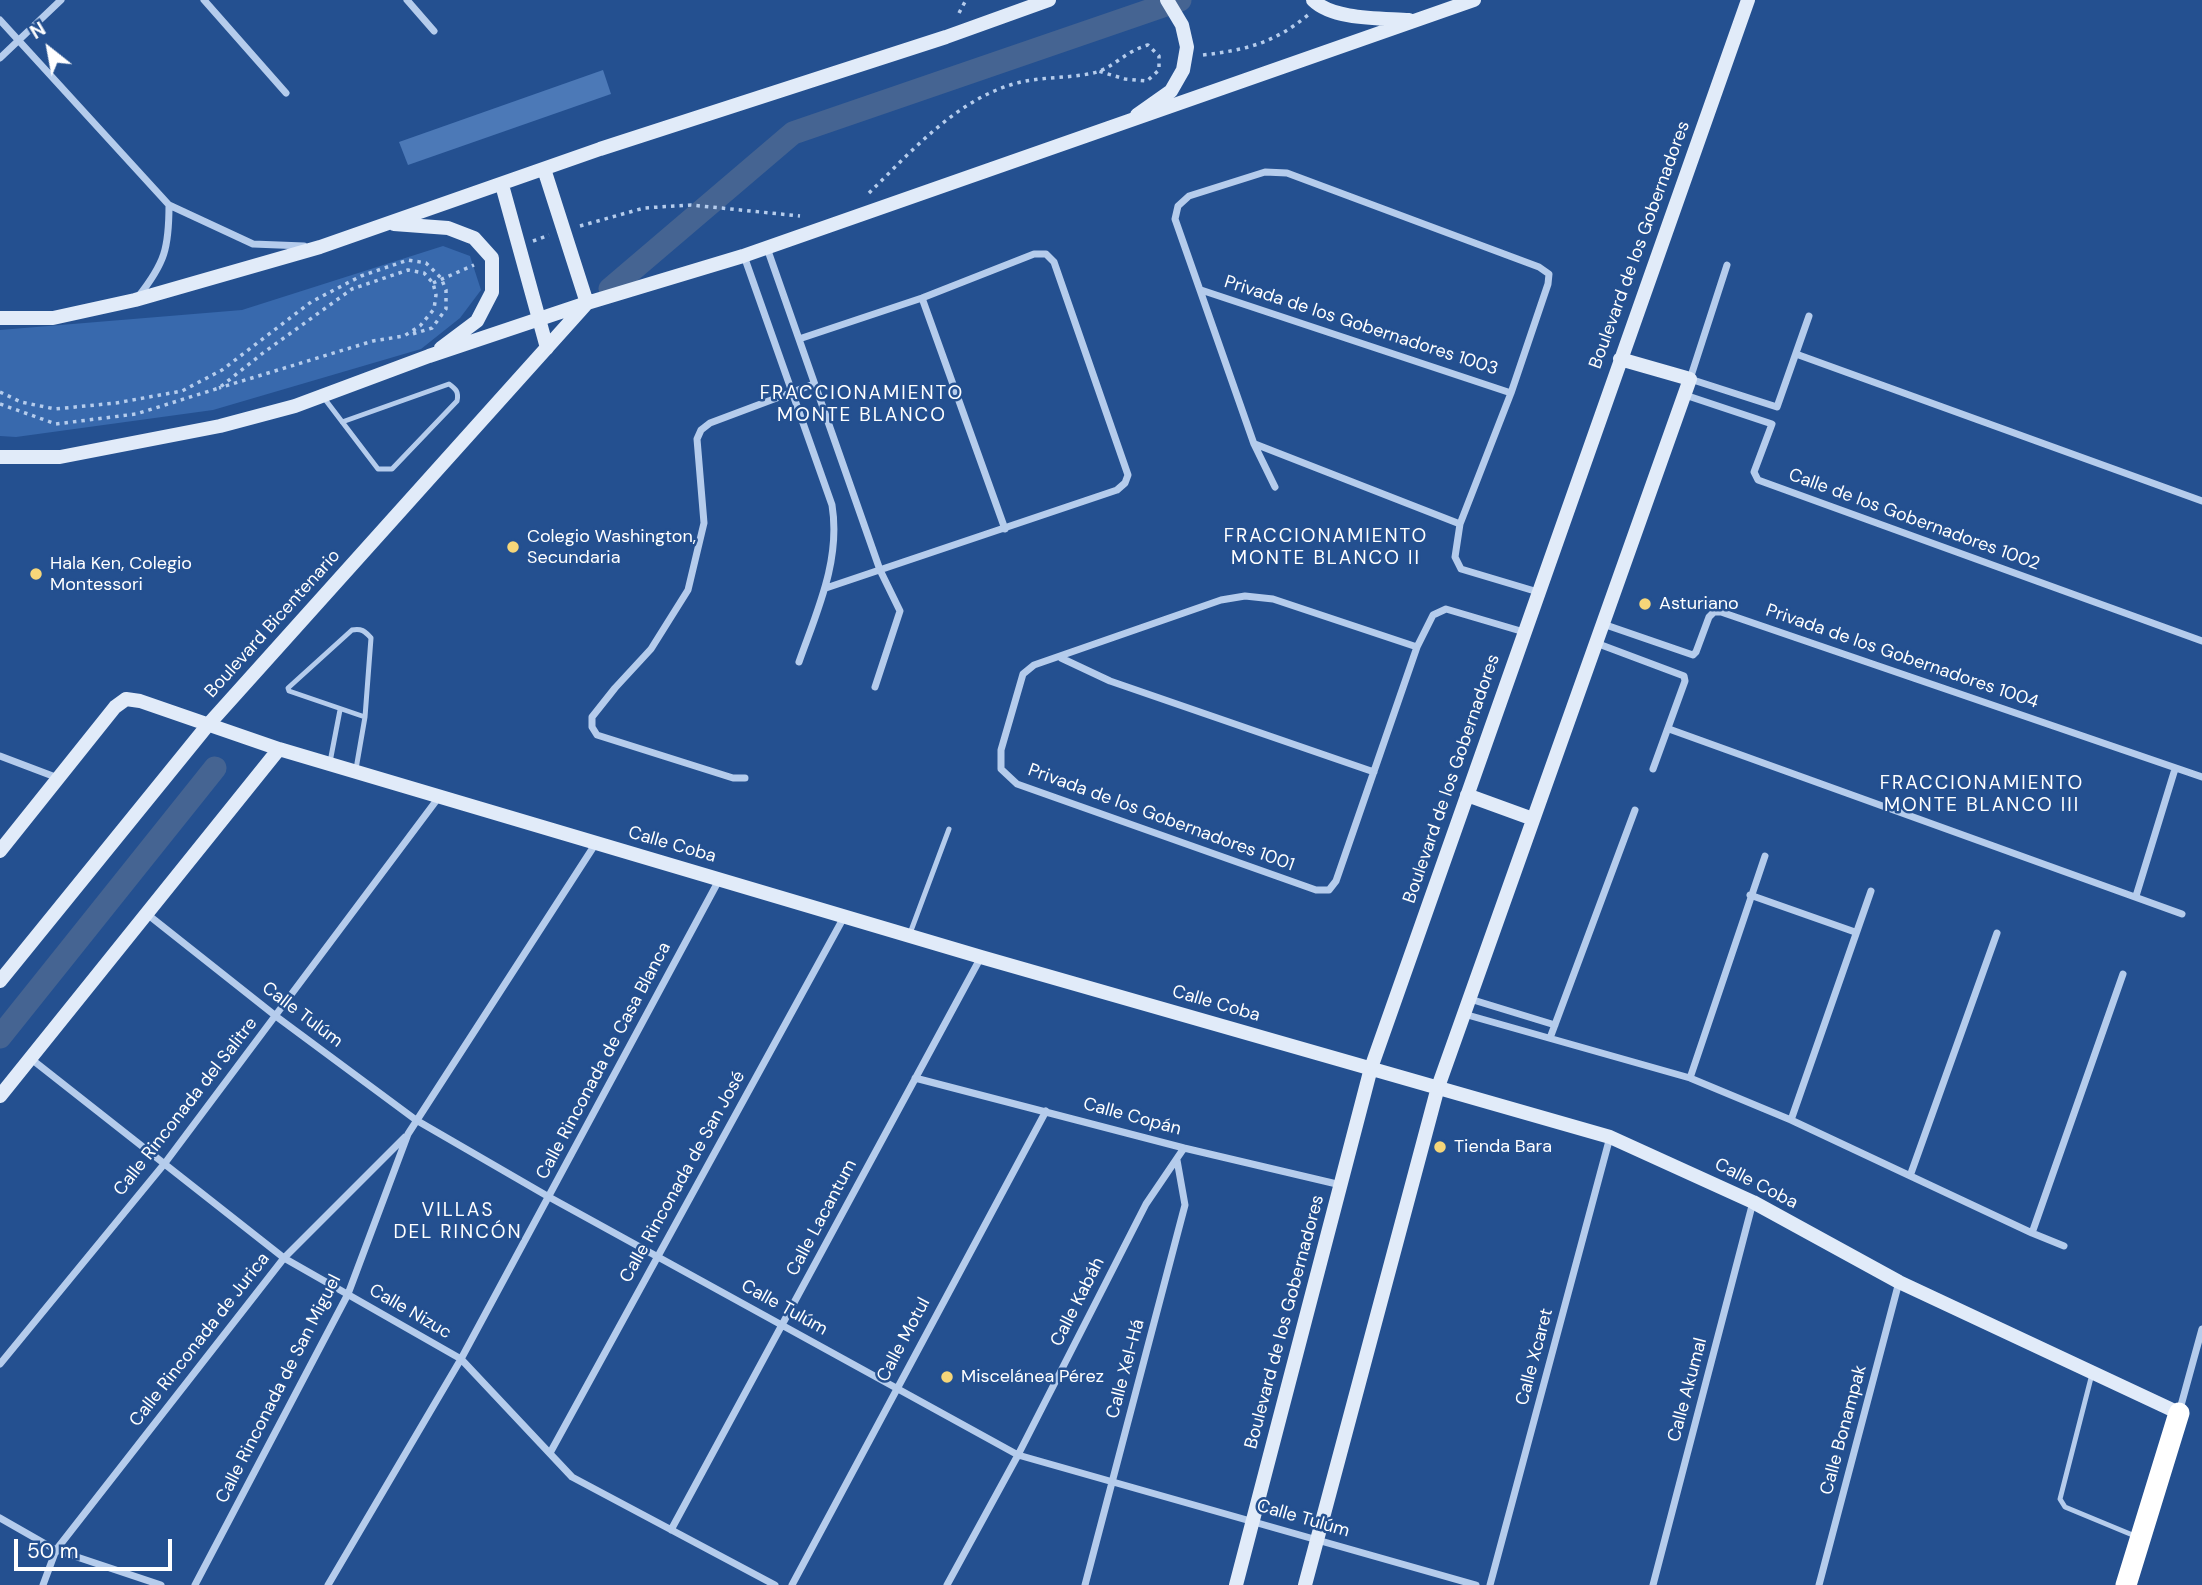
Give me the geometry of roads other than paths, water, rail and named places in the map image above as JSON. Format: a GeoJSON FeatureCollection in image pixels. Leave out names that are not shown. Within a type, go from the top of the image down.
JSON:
{"type":"FeatureCollection","features":[{"type":"Feature","properties":{"kind":"highway"},"geometry":{"type":"LineString","coordinates":[[2126,1585],[2179,1413]]}},
{"type":"Feature","properties":{"kind":"main road"},"geometry":{"type":"LineString","coordinates":[[0,318],[53,318],[135,300],[320,247],[1049,0]]}},
{"type":"Feature","properties":{"kind":"main road"},"geometry":{"type":"LineString","coordinates":[[1121,125],[1171,91],[1183,70],[1187,47],[1182,25],[1167,0]]}},
{"type":"Feature","properties":{"kind":"main road"},"geometry":{"type":"LineString","coordinates":[[0,457],[60,457],[113,447],[220,426],[322,396],[429,356],[587,303],[743,256],[1474,0]]}},
{"type":"Feature","properties":{"kind":"main road","name":"Boulevard de los Gobernadores"},"geometry":{"type":"LineString","coordinates":[[1236,1585],[1371,1068],[1748,0]]}},
{"type":"Feature","properties":{"kind":"main road"},"geometry":{"type":"LineString","coordinates":[[1316,3],[1354,16],[1416,21]]}},
{"type":"Feature","properties":{"kind":"main road"},"geometry":{"type":"LineString","coordinates":[[544,169],[587,303]]}},
{"type":"Feature","properties":{"kind":"main road"},"geometry":{"type":"LineString","coordinates":[[502,184],[547,348]]}},
{"type":"Feature","properties":{"kind":"main road"},"geometry":{"type":"LineString","coordinates":[[386,224],[448,228],[474,238],[492,258],[492,292],[477,321],[429,356]]}},
{"type":"Feature","properties":{"kind":"main road","name":"Boulevard Bicentenario"},"geometry":{"type":"LineString","coordinates":[[0,981],[206,726],[587,303]]}},
{"type":"Feature","properties":{"kind":"main road"},"geometry":{"type":"LineString","coordinates":[[1305,1585],[1438,1087],[1690,379],[1620,359]]}},
{"type":"Feature","properties":{"kind":"main road","name":"Calle Coba"},"geometry":{"type":"LineString","coordinates":[[59,778],[115,707],[126,699],[140,701],[279,749],[909,936],[1610,1136],[1753,1202],[1899,1282],[2179,1413]]}},
{"type":"Feature","properties":{"kind":"main road"},"geometry":{"type":"LineString","coordinates":[[0,1096],[279,749]]}},
{"type":"Feature","properties":{"kind":"main road"},"geometry":{"type":"LineString","coordinates":[[0,850],[59,778]]}},
{"type":"Feature","properties":{"kind":"main road"},"geometry":{"type":"LineString","coordinates":[[1467,795],[1533,819]]}},
{"type":"Feature","properties":{"kind":"street"},"geometry":{"type":"LineString","coordinates":[[0,58],[61,0]]}},
{"type":"Feature","properties":{"kind":"street"},"geometry":{"type":"LineString","coordinates":[[204,0],[286,93]]}},
{"type":"Feature","properties":{"kind":"street"},"geometry":{"type":"LineString","coordinates":[[407,0],[434,31]]}},
{"type":"Feature","properties":{"kind":"street"},"geometry":{"type":"LineString","coordinates":[[0,20],[169,205],[253,244],[320,247]]}},
{"type":"Feature","properties":{"kind":"street","name":"Privada de los Gobernadores 1003"},"geometry":{"type":"LineString","coordinates":[[1275,487],[1254,444],[1175,219],[1178,206],[1189,196],[1265,172],[1287,173],[1539,267],[1549,274],[1511,393],[1461,524],[1455,557],[1461,569],[1538,592]]}},
{"type":"Feature","properties":{"kind":"street"},"geometry":{"type":"LineString","coordinates":[[135,300],[153,278],[165,255],[169,240],[169,205]]}},
{"type":"Feature","properties":{"kind":"street"},"geometry":{"type":"LineString","coordinates":[[767,247],[880,570],[901,611],[876,687]]}},
{"type":"Feature","properties":{"kind":"street"},"geometry":{"type":"LineString","coordinates":[[799,339],[922,298],[1034,254],[1046,254],[1054,262],[1128,475],[1125,483],[1117,490],[826,588]]}},
{"type":"Feature","properties":{"kind":"street"},"geometry":{"type":"LineString","coordinates":[[743,256],[832,505],[836,529],[826,588],[799,662]]}},
{"type":"Feature","properties":{"kind":"street"},"geometry":{"type":"LineString","coordinates":[[1727,265],[1690,379],[1777,407],[1809,316]]}},
{"type":"Feature","properties":{"kind":"street","name":"Privada de los Gobernadores 1003"},"geometry":{"type":"LineString","coordinates":[[1201,290],[1511,393]]}},
{"type":"Feature","properties":{"kind":"street"},"geometry":{"type":"LineString","coordinates":[[922,298],[1005,529]]}},
{"type":"Feature","properties":{"kind":"street"},"geometry":{"type":"LineString","coordinates":[[1796,354],[2202,501]]}},
{"type":"Feature","properties":{"kind":"street"},"geometry":{"type":"LineString","coordinates":[[744,778],[733,778],[597,735],[592,727],[592,717],[651,649],[688,590],[704,523],[697,439],[701,430],[710,423],[814,384]]}},
{"type":"Feature","properties":{"kind":"street","name":"Calle de los Gobernadores 1002"},"geometry":{"type":"LineString","coordinates":[[1685,395],[1772,424],[1754,472],[1758,480],[2202,641]]}},
{"type":"Feature","properties":{"kind":"street"},"geometry":{"type":"LineString","coordinates":[[1254,444],[1461,524]]}},
{"type":"Feature","properties":{"kind":"street","name":"Privada de los Gobernadores 1001"},"geometry":{"type":"LineString","coordinates":[[1417,647],[1273,599],[1245,596],[1222,600],[1061,658],[1034,665],[1023,674],[999,761],[1000,769],[1017,784],[1316,890],[1329,890],[1336,881],[1417,647],[1433,615],[1446,609],[1524,632]]}},
{"type":"Feature","properties":{"kind":"street","name":"Privada de los Gobernadores 1004"},"geometry":{"type":"LineString","coordinates":[[1603,624],[1693,655],[1709,617],[1714,612],[1721,612],[2202,777]]}},
{"type":"Feature","properties":{"kind":"street"},"geometry":{"type":"LineString","coordinates":[[1596,643],[1684,676],[1685,681],[1653,769]]}},
{"type":"Feature","properties":{"kind":"street"},"geometry":{"type":"LineString","coordinates":[[1061,658],[1110,681],[1374,772]]}},
{"type":"Feature","properties":{"kind":"street"},"geometry":{"type":"LineString","coordinates":[[1669,729],[2182,914]]}},
{"type":"Feature","properties":{"kind":"street"},"geometry":{"type":"LineString","coordinates":[[0,756],[59,778]]}},
{"type":"Feature","properties":{"kind":"street"},"geometry":{"type":"LineString","coordinates":[[2136,896],[2175,769]]}},
{"type":"Feature","properties":{"kind":"street","name":"Calle Rinconada del Salitre"},"geometry":{"type":"LineString","coordinates":[[0,1364],[165,1163],[440,797]]}},
{"type":"Feature","properties":{"kind":"street"},"geometry":{"type":"LineString","coordinates":[[1550,1038],[1635,810]]}},
{"type":"Feature","properties":{"kind":"street","name":"Calle Rinconada de San Miguel"},"geometry":{"type":"LineString","coordinates":[[195,1585],[348,1294],[416,1119],[596,843]]}},
{"type":"Feature","properties":{"kind":"street"},"geometry":{"type":"LineString","coordinates":[[1690,1078],[1765,856]]}},
{"type":"Feature","properties":{"kind":"street","name":"Calle Rinconada de Casa Blanca"},"geometry":{"type":"LineString","coordinates":[[328,1585],[461,1359],[719,879]]}},
{"type":"Feature","properties":{"kind":"street"},"geometry":{"type":"LineString","coordinates":[[1791,1120],[1871,891]]}},
{"type":"Feature","properties":{"kind":"street"},"geometry":{"type":"LineString","coordinates":[[1750,895],[1855,932]]}},
{"type":"Feature","properties":{"kind":"street","name":"Calle Tulúm"},"geometry":{"type":"LineString","coordinates":[[147,914],[276,1017],[416,1119],[549,1197],[1018,1455],[1476,1585]]}},
{"type":"Feature","properties":{"kind":"street","name":"Calle Rinconada de San José"},"geometry":{"type":"LineString","coordinates":[[550,1453],[844,916]]}},
{"type":"Feature","properties":{"kind":"street"},"geometry":{"type":"LineString","coordinates":[[1910,1176],[1997,933]]}},
{"type":"Feature","properties":{"kind":"street","name":"Calle Lacantum"},"geometry":{"type":"LineString","coordinates":[[671,1530],[981,957]]}},
{"type":"Feature","properties":{"kind":"street"},"geometry":{"type":"LineString","coordinates":[[2032,1233],[2123,974]]}},
{"type":"Feature","properties":{"kind":"street"},"geometry":{"type":"LineString","coordinates":[[1469,999],[1555,1025]]}},
{"type":"Feature","properties":{"kind":"street"},"geometry":{"type":"LineString","coordinates":[[1464,1014],[1690,1078],[1791,1120],[2064,1246]]}},
{"type":"Feature","properties":{"kind":"street","name":"Calle Nizuc"},"geometry":{"type":"LineString","coordinates":[[30,1058],[284,1258],[461,1359],[572,1477],[775,1585]]}},
{"type":"Feature","properties":{"kind":"street","name":"Calle Copán"},"geometry":{"type":"LineString","coordinates":[[915,1078],[1184,1148],[1340,1185]]}},
{"type":"Feature","properties":{"kind":"street","name":"Calle Motul"},"geometry":{"type":"LineString","coordinates":[[792,1585],[1046,1111]]}},
{"type":"Feature","properties":{"kind":"street","name":"Calle Rinconada de Jurica"},"geometry":{"type":"LineString","coordinates":[[43,1585],[56,1550],[284,1258],[408,1134]]}},
{"type":"Feature","properties":{"kind":"street","name":"Calle Xcaret"},"geometry":{"type":"LineString","coordinates":[[1490,1585],[1610,1136]]}},
{"type":"Feature","properties":{"kind":"street","name":"Calle Kabáh"},"geometry":{"type":"LineString","coordinates":[[947,1585],[1018,1455],[1146,1204],[1184,1148]]}},
{"type":"Feature","properties":{"kind":"street","name":"Calle Xel-Há"},"geometry":{"type":"LineString","coordinates":[[1085,1585],[1185,1205],[1177,1160]]}},
{"type":"Feature","properties":{"kind":"street","name":"Calle Akumal"},"geometry":{"type":"LineString","coordinates":[[1653,1585],[1753,1202]]}},
{"type":"Feature","properties":{"kind":"street","name":"Calle Bonampak"},"geometry":{"type":"LineString","coordinates":[[1819,1585],[1899,1282]]}},
{"type":"Feature","properties":{"kind":"street"},"geometry":{"type":"LineString","coordinates":[[2179,1413],[2202,1329]]}},
{"type":"Feature","properties":{"kind":"street"},"geometry":{"type":"LineString","coordinates":[[0,1518],[56,1550],[161,1585]]}},
{"type":"Feature","properties":{"kind":"lane"},"geometry":{"type":"LineString","coordinates":[[322,396],[378,469],[392,470],[457,401],[458,395],[456,389],[449,384],[342,422]]}},
{"type":"Feature","properties":{"kind":"lane"},"geometry":{"type":"LineString","coordinates":[[356,772],[365,717],[371,638],[358,629],[352,630],[288,688],[289,691],[365,717]]}},
{"type":"Feature","properties":{"kind":"lane"},"geometry":{"type":"LineString","coordinates":[[330,764],[340,709]]}},
{"type":"Feature","properties":{"kind":"lane"},"geometry":{"type":"LineString","coordinates":[[909,936],[949,829]]}},
{"type":"Feature","properties":{"kind":"lane"},"geometry":{"type":"LineString","coordinates":[[2093,1372],[2060,1499],[2066,1507],[2141,1539]]}},
{"type":"Feature","properties":{"kind":"waterway"},"geometry":{"type":"LineString","coordinates":[[610,289],[793,133],[1180,0]]}},
{"type":"Feature","properties":{"kind":"waterway"},"geometry":{"type":"LineString","coordinates":[[0,1037],[215,768]]}},
{"type":"Feature","properties":{"kind":"place","name":"Colegio Washington, Secundaria"},"geometry":{"type":"Point","coordinates":[513,547]}},
{"type":"Feature","properties":{"kind":"place","name":"Hala Ken, Colegio Montessori"},"geometry":{"type":"Point","coordinates":[36,574]}},
{"type":"Feature","properties":{"kind":"place","name":"Asturiano"},"geometry":{"type":"Point","coordinates":[1645,604]}},
{"type":"Feature","properties":{"kind":"place","name":"Tienda Bara"},"geometry":{"type":"Point","coordinates":[1440,1147]}},
{"type":"Feature","properties":{"kind":"place","name":"Miscelánea Pérez"},"geometry":{"type":"Point","coordinates":[947,1377]}},
{"type":"Feature","properties":{"kind":"district","name":"FRACCIONAMIENTO MONTE BLANCO"},"geometry":{"type":"Point","coordinates":[862,405]}},
{"type":"Feature","properties":{"kind":"district","name":"FRACCIONAMIENTO MONTE BLANCO II"},"geometry":{"type":"Point","coordinates":[1326,548]}},
{"type":"Feature","properties":{"kind":"district","name":"FRACCIONAMIENTO MONTE BLANCO III"},"geometry":{"type":"Point","coordinates":[1982,795]}},
{"type":"Feature","properties":{"kind":"district","name":"VILLAS DEL RINCÓN"},"geometry":{"type":"Point","coordinates":[458,1222]}}]}
